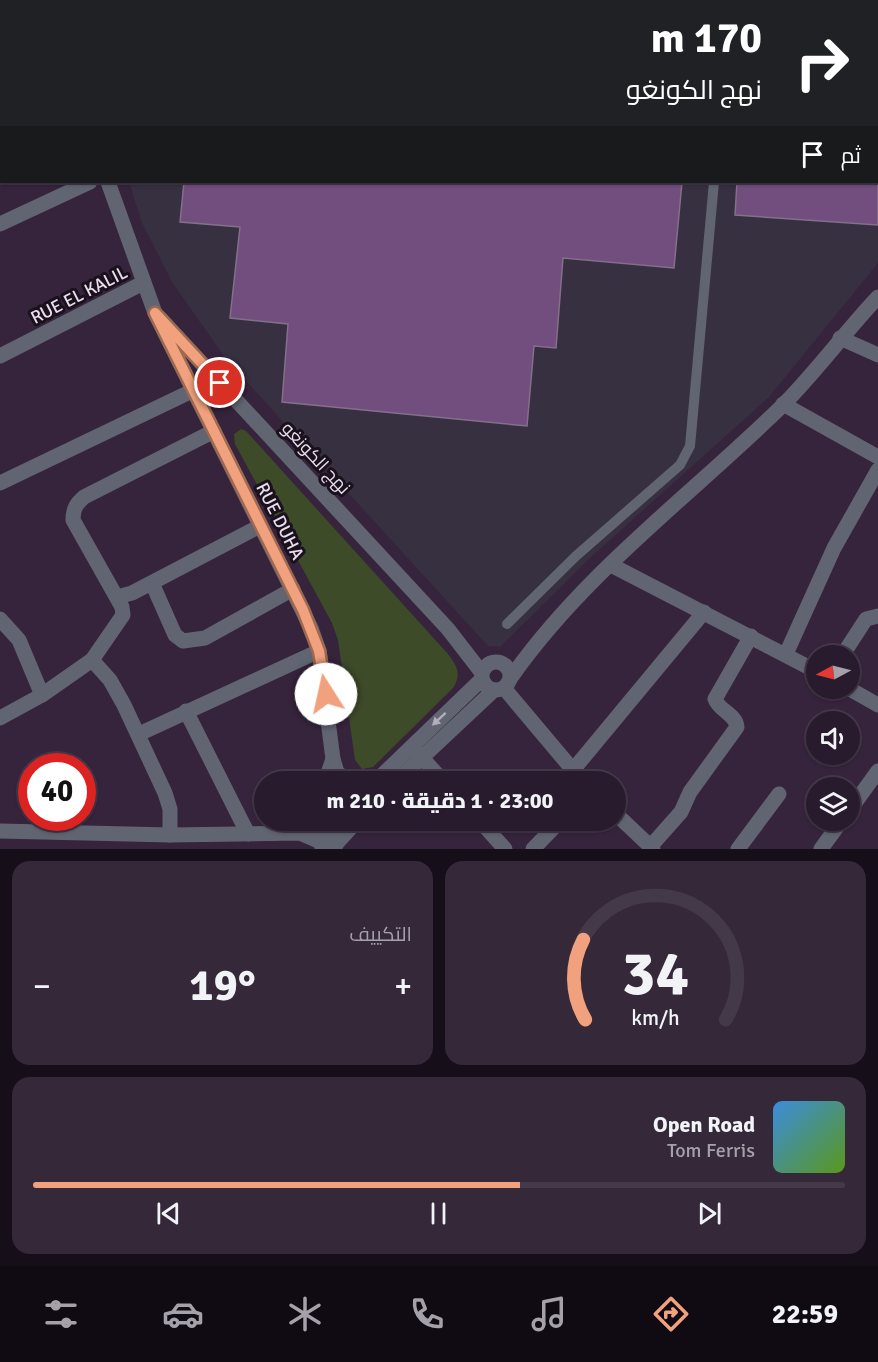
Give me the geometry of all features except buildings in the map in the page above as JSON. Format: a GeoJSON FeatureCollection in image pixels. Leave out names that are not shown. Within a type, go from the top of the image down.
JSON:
{"type":"FeatureCollection","features":[{"type":"Feature","properties":{"kind":"street"},"geometry":{"type":"LineString","coordinates":[[0,224],[88,183]]}},
{"type":"Feature","properties":{"kind":"street","name":"RUE DUHA"},"geometry":{"type":"LineString","coordinates":[[108,183],[142,283],[155,313],[293,589],[319,651],[334,771]]}},
{"type":"Feature","properties":{"kind":"street","name":"RUE EL KALIL"},"geometry":{"type":"LineString","coordinates":[[0,356],[142,283]]}},
{"type":"Feature","properties":{"kind":"street"},"geometry":{"type":"LineString","coordinates":[[390,771],[502,685],[539,636],[611,565],[783,404],[878,297]]}},
{"type":"Feature","properties":{"kind":"street","name":"نهج الكونغو"},"geometry":{"type":"LineString","coordinates":[[155,313],[448,629],[482,676]]}},
{"type":"Feature","properties":{"kind":"street"},"geometry":{"type":"LineString","coordinates":[[840,338],[878,355]]}},
{"type":"Feature","properties":{"kind":"street"},"geometry":{"type":"LineString","coordinates":[[0,483],[194,390]]}},
{"type":"Feature","properties":{"kind":"street"},"geometry":{"type":"LineString","coordinates":[[783,404],[878,457]]}},
{"type":"Feature","properties":{"kind":"street"},"geometry":{"type":"LineString","coordinates":[[0,718],[42,695],[92,660],[123,615],[117,597],[73,520],[73,511],[77,504],[84,497],[214,431]]}},
{"type":"Feature","properties":{"kind":"street"},"geometry":{"type":"LineString","coordinates":[[786,654],[834,548],[878,470]]}},
{"type":"Feature","properties":{"kind":"street"},"geometry":{"type":"LineString","coordinates":[[117,597],[152,583],[260,526]]}},
{"type":"Feature","properties":{"kind":"street"},"geometry":{"type":"LineString","coordinates":[[611,565],[806,665]]}},
{"type":"Feature","properties":{"kind":"street"},"geometry":{"type":"LineString","coordinates":[[152,583],[175,635],[183,641],[205,638],[293,589]]}},
{"type":"Feature","properties":{"kind":"street"},"geometry":{"type":"LineString","coordinates":[[582,771],[704,612]]}},
{"type":"Feature","properties":{"kind":"street"},"geometry":{"type":"LineString","coordinates":[[849,645],[866,619],[878,616]]}},
{"type":"Feature","properties":{"kind":"street"},"geometry":{"type":"LineString","coordinates":[[0,619],[19,640],[42,695]]}},
{"type":"Feature","properties":{"kind":"street","name":"نهج الكونغو"},"geometry":{"type":"LineString","coordinates":[[448,629],[496,662]]}},
{"type":"Feature","properties":{"kind":"street"},"geometry":{"type":"LineString","coordinates":[[403,771],[416,751],[482,676],[484,668],[539,636]]}},
{"type":"Feature","properties":{"kind":"street"},"geometry":{"type":"LineString","coordinates":[[626,823],[652,848],[681,812],[690,792],[737,727],[736,720],[717,703],[716,699],[751,636]]}},
{"type":"Feature","properties":{"kind":"street"},"geometry":{"type":"LineString","coordinates":[[139,734],[319,651]]}},
{"type":"Feature","properties":{"kind":"street"},"geometry":{"type":"LineString","coordinates":[[92,660],[110,680],[139,734],[170,809],[170,835]]}},
{"type":"Feature","properties":{"kind":"street"},"geometry":{"type":"LineString","coordinates":[[496,662],[508,668],[502,685]]}},
{"type":"Feature","properties":{"kind":"street"},"geometry":{"type":"LineString","coordinates":[[482,676],[488,688],[502,685]]}},
{"type":"Feature","properties":{"kind":"street"},"geometry":{"type":"LineString","coordinates":[[502,685],[574,771]]}},
{"type":"Feature","properties":{"kind":"street"},"geometry":{"type":"LineString","coordinates":[[860,695],[878,705]]}},
{"type":"Feature","properties":{"kind":"street"},"geometry":{"type":"LineString","coordinates":[[186,711],[248,834]]}},
{"type":"Feature","properties":{"kind":"street"},"geometry":{"type":"LineString","coordinates":[[416,751],[434,771]]}},
{"type":"Feature","properties":{"kind":"street"},"geometry":{"type":"LineString","coordinates":[[860,796],[878,771]]}},
{"type":"Feature","properties":{"kind":"street"},"geometry":{"type":"LineString","coordinates":[[738,849],[780,794]]}},
{"type":"Feature","properties":{"kind":"street"},"geometry":{"type":"LineString","coordinates":[[0,831],[170,835],[300,833],[329,846]]}},
{"type":"Feature","properties":{"kind":"street"},"geometry":{"type":"LineString","coordinates":[[300,833],[304,831]]}},
{"type":"Feature","properties":{"kind":"street"},"geometry":{"type":"LineString","coordinates":[[325,831],[329,846]]}},
{"type":"Feature","properties":{"kind":"street"},"geometry":{"type":"LineString","coordinates":[[329,846],[334,831]]}},
{"type":"Feature","properties":{"kind":"street"},"geometry":{"type":"LineString","coordinates":[[329,846],[346,831]]}},
{"type":"Feature","properties":{"kind":"street"},"geometry":{"type":"LineString","coordinates":[[489,831],[505,849]]}},
{"type":"Feature","properties":{"kind":"street"},"geometry":{"type":"LineString","coordinates":[[533,849],[550,831]]}},
{"type":"Feature","properties":{"kind":"street"},"geometry":{"type":"LineString","coordinates":[[821,849],[834,831]]}},
{"type":"Feature","properties":{"kind":"lane"},"geometry":{"type":"LineString","coordinates":[[507,624],[576,556],[680,465],[690,446],[714,183]]}},
{"type":"Feature","properties":{"kind":"shaded area"},"geometry":{"type":"Polygon","coordinates":[[[129,183],[878,183],[878,263],[769,397],[590,558],[500,647],[488,646],[226,359],[172,282],[142,223],[129,183]]]}},
{"type":"Feature","properties":{"kind":"green space"},"geometry":{"type":"Polygon","coordinates":[[[241,429],[246,431],[448,654],[456,666],[458,674],[453,688],[373,767],[362,769],[355,760],[338,640],[332,623],[235,444],[234,434],[241,429]]]}},
{"type":"Feature","properties":{"kind":"route"},"geometry":{"type":"LineString","coordinates":[[220,383],[155,313],[303,610],[319,651],[326,694]]}}]}
